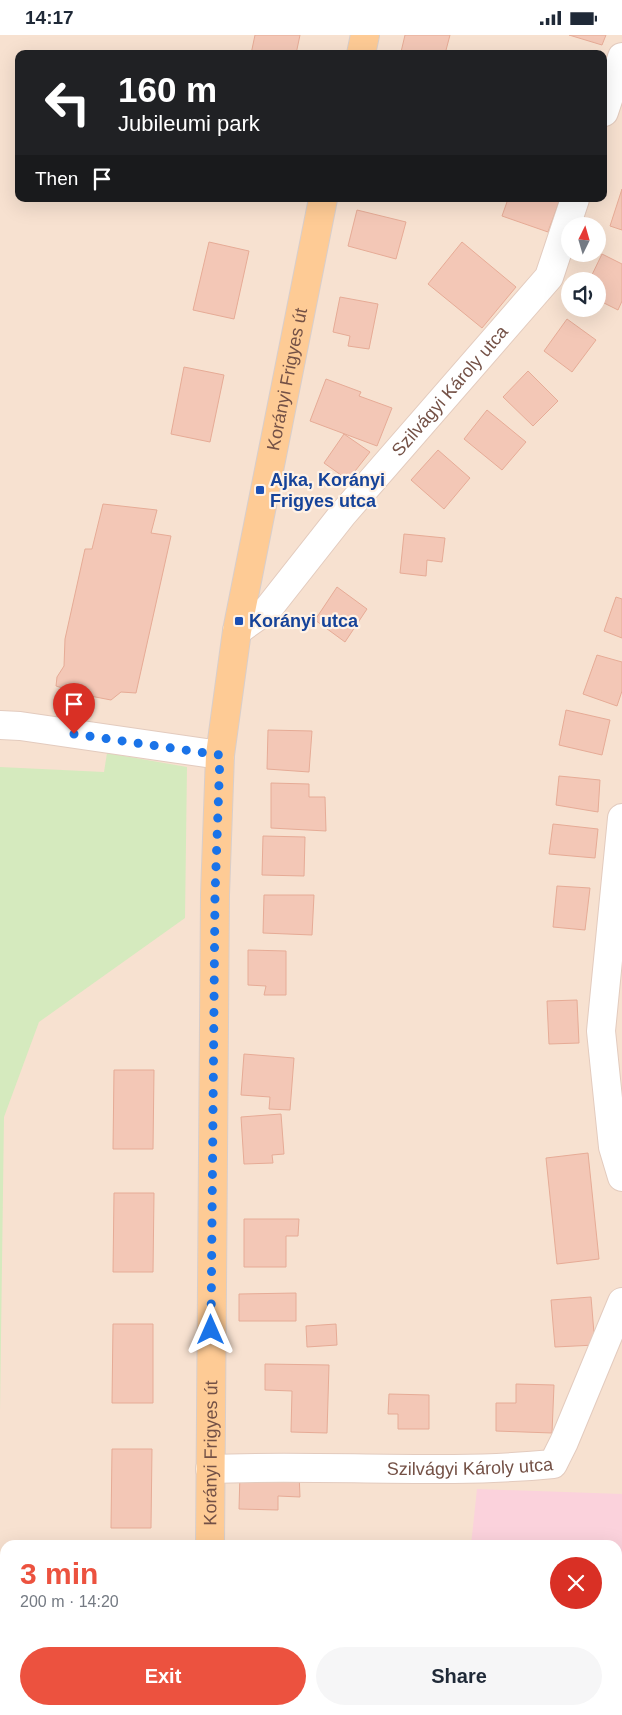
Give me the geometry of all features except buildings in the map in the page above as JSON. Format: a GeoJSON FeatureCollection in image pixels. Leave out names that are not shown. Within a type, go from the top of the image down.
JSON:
{"type":"FeatureCollection","features":[{"type":"Feature","properties":{"kind":"main road"},"geometry":{"type":"LineString","coordinates":[[362,50],[366,35]]}},
{"type":"Feature","properties":{"kind":"main road","name":"Korányi Frigyes út"},"geometry":{"type":"LineString","coordinates":[[210,1540],[215,895],[220,755],[238,631],[322,202]]}},
{"type":"Feature","properties":{"kind":"street"},"geometry":{"type":"LineString","coordinates":[[607,103],[622,57]]}},
{"type":"Feature","properties":{"kind":"street","name":"Szilvágyi Károly utca"},"geometry":{"type":"LineString","coordinates":[[238,631],[268,609],[342,515],[549,277],[574,202]]}},
{"type":"Feature","properties":{"kind":"street"},"geometry":{"type":"LineString","coordinates":[[0,725],[20,726],[220,755]]}},
{"type":"Feature","properties":{"kind":"street"},"geometry":{"type":"LineString","coordinates":[[622,818],[601,1031],[613,1147],[622,1177]]}},
{"type":"Feature","properties":{"kind":"street","name":"Szilvágyi Károly utca"},"geometry":{"type":"LineString","coordinates":[[210,1469],[451,1468],[518,1467],[553,1464],[622,1302]]}},
{"type":"Feature","properties":{"kind":"shaded area"},"geometry":{"type":"Polygon","coordinates":[[[0,35],[622,35],[622,1540],[0,1540],[0,35]]]}},
{"type":"Feature","properties":{"kind":"shaded area"},"geometry":{"type":"Polygon","coordinates":[[[477,1489],[622,1494],[622,1540],[472,1540],[477,1489]]]}},
{"type":"Feature","properties":{"kind":"green space"},"geometry":{"type":"Polygon","coordinates":[[[107,753],[187,767],[185,918],[39,1022],[4,1117],[0,1411],[0,767],[104,772],[107,753]]]}},
{"type":"Feature","properties":{"kind":"place","name":"Ajka, Korányi Frigyes utca"},"geometry":{"type":"Point","coordinates":[260,490]}},
{"type":"Feature","properties":{"kind":"place","name":"Korányi utca"},"geometry":{"type":"Point","coordinates":[239,621]}},
{"type":"Feature","properties":{"kind":"route"},"geometry":{"type":"LineString","coordinates":[[74,734],[220,755],[215,895],[211,1330]]}}]}
